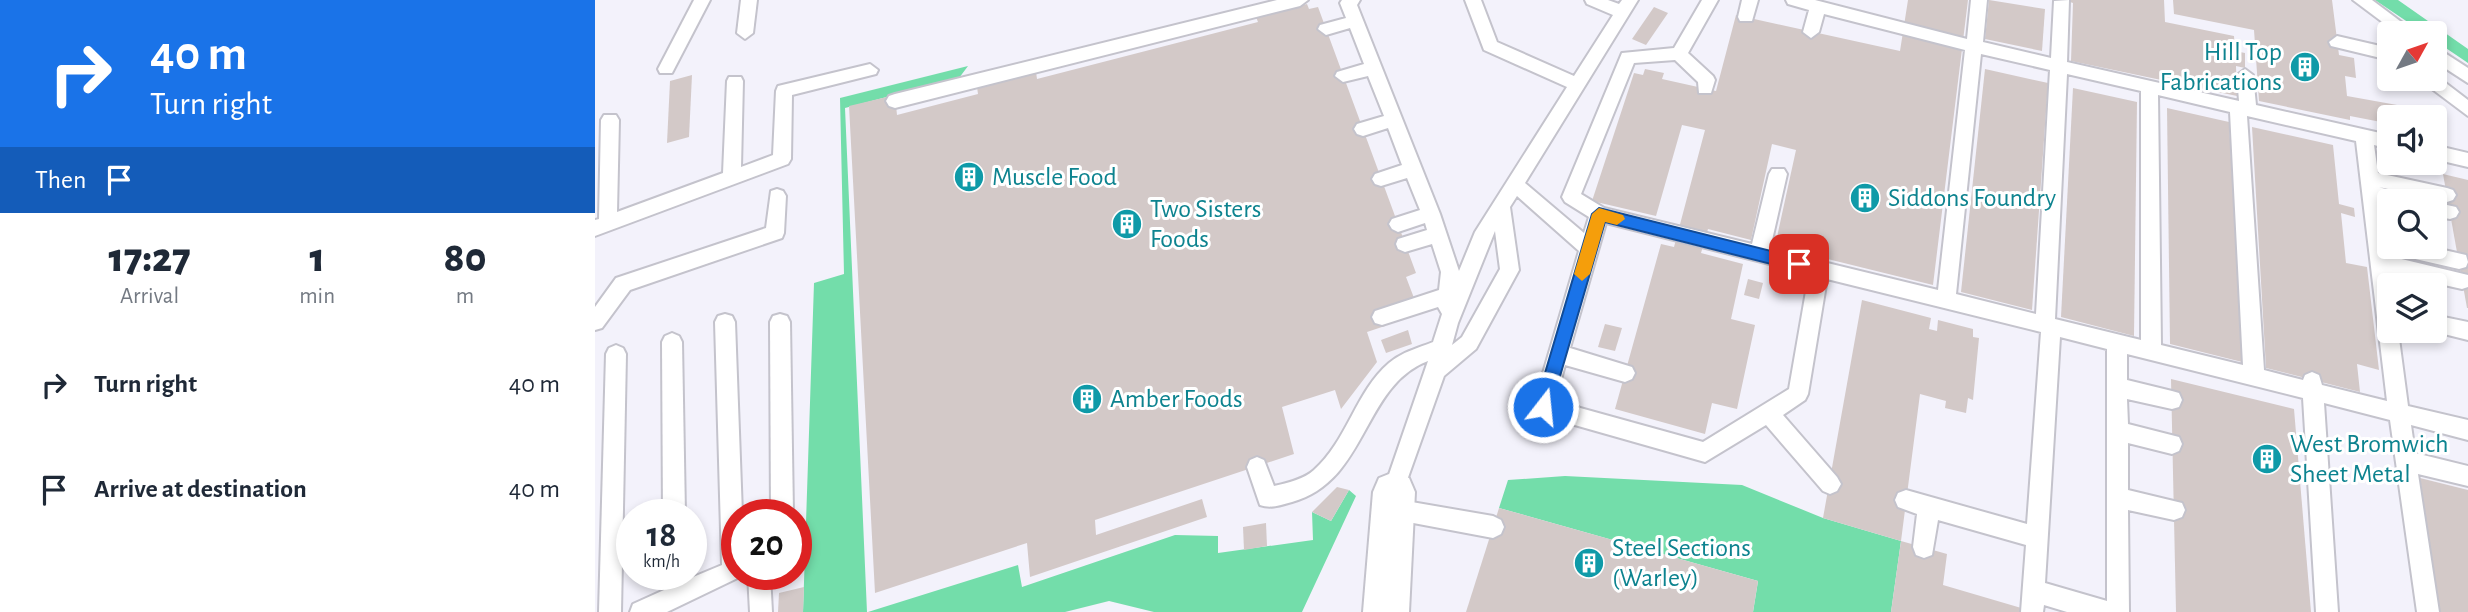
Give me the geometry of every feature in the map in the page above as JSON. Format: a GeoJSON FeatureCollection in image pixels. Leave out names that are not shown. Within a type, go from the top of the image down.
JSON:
{"type":"FeatureCollection","features":[{"type":"Feature","properties":{"kind":"street"},"geometry":{"type":"LineString","coordinates":[[1386,612],[1393,500]]}},
{"type":"Feature","properties":{"kind":"lane"},"geometry":{"type":"LineString","coordinates":[[666,69],[702,0]]}},
{"type":"Feature","properties":{"kind":"lane"},"geometry":{"type":"LineString","coordinates":[[745,33],[748,0]]}},
{"type":"Feature","properties":{"kind":"lane"},"geometry":{"type":"LineString","coordinates":[[895,101],[1175,37],[1300,0]]}},
{"type":"Feature","properties":{"kind":"lane"},"geometry":{"type":"LineString","coordinates":[[1473,0],[1490,46],[1577,84]]}},
{"type":"Feature","properties":{"kind":"lane"},"geometry":{"type":"LineString","coordinates":[[1493,527],[1393,500],[1436,370],[1448,323],[1482,237],[1626,6],[1593,0]]}},
{"type":"Feature","properties":{"kind":"lane"},"geometry":{"type":"LineString","coordinates":[[1710,0],[1679,54],[1657,63],[1628,57],[1571,197],[1599,214],[1946,301],[2001,308],[2048,326],[2075,327],[2151,352],[2206,359],[2254,377],[2312,386],[2399,413],[2468,430]]}},
{"type":"Feature","properties":{"kind":"lane"},"geometry":{"type":"LineString","coordinates":[[1746,17],[1750,0]]}},
{"type":"Feature","properties":{"kind":"lane"},"geometry":{"type":"LineString","coordinates":[[1794,0],[2017,57],[2081,68],[2149,87],[2180,89],[2198,106],[2243,108],[2289,127],[2307,117],[2377,139]]}},
{"type":"Feature","properties":{"kind":"lane"},"geometry":{"type":"LineString","coordinates":[[1946,301],[1979,0]]}},
{"type":"Feature","properties":{"kind":"lane"},"geometry":{"type":"LineString","coordinates":[[2361,0],[2391,21]]}},
{"type":"Feature","properties":{"kind":"lane"},"geometry":{"type":"LineString","coordinates":[[1344,1],[1355,22],[1439,234],[1450,272],[1448,323]]}},
{"type":"Feature","properties":{"kind":"lane"},"geometry":{"type":"LineString","coordinates":[[2061,1],[2058,66],[2059,193],[2048,326],[2033,601],[2106,612]]}},
{"type":"Feature","properties":{"kind":"lane"},"geometry":{"type":"LineString","coordinates":[[1811,32],[1818,7]]}},
{"type":"Feature","properties":{"kind":"lane"},"geometry":{"type":"LineString","coordinates":[[1326,29],[1355,22]]}},
{"type":"Feature","properties":{"kind":"lane"},"geometry":{"type":"LineString","coordinates":[[2337,42],[2377,51]]}},
{"type":"Feature","properties":{"kind":"lane"},"geometry":{"type":"LineString","coordinates":[[1679,54],[1707,80],[1705,88]]}},
{"type":"Feature","properties":{"kind":"lane"},"geometry":{"type":"LineString","coordinates":[[2015,75],[2017,57]]}},
{"type":"Feature","properties":{"kind":"lane"},"geometry":{"type":"LineString","coordinates":[[2447,62],[2468,77]]}},
{"type":"Feature","properties":{"kind":"lane"},"geometry":{"type":"LineString","coordinates":[[1343,76],[1373,68]]}},
{"type":"Feature","properties":{"kind":"lane"},"geometry":{"type":"LineString","coordinates":[[2081,68],[2082,90]]}},
{"type":"Feature","properties":{"kind":"lane"},"geometry":{"type":"LineString","coordinates":[[610,120],[602,225],[782,159],[784,91],[870,70]]}},
{"type":"Feature","properties":{"kind":"lane"},"geometry":{"type":"LineString","coordinates":[[2245,75],[2243,108],[2254,377]]}},
{"type":"Feature","properties":{"kind":"lane"},"geometry":{"type":"LineString","coordinates":[[732,178],[735,81]]}},
{"type":"Feature","properties":{"kind":"lane"},"geometry":{"type":"LineString","coordinates":[[2149,87],[2151,352]]}},
{"type":"Feature","properties":{"kind":"lane"},"geometry":{"type":"LineString","coordinates":[[2445,91],[2468,109]]}},
{"type":"Feature","properties":{"kind":"lane"},"geometry":{"type":"LineString","coordinates":[[1363,129],[1394,120]]}},
{"type":"Feature","properties":{"kind":"lane"},"geometry":{"type":"LineString","coordinates":[[2364,136],[2377,223]]}},
{"type":"Feature","properties":{"kind":"lane"},"geometry":{"type":"LineString","coordinates":[[2447,155],[2468,160]]}},
{"type":"Feature","properties":{"kind":"lane"},"geometry":{"type":"LineString","coordinates":[[1381,179],[1413,169]]}},
{"type":"Feature","properties":{"kind":"lane"},"geometry":{"type":"LineString","coordinates":[[1759,254],[1778,174]]}},
{"type":"Feature","properties":{"kind":"lane"},"geometry":{"type":"LineString","coordinates":[[1514,186],[1526,192],[1589,249]]}},
{"type":"Feature","properties":{"kind":"lane"},"geometry":{"type":"LineString","coordinates":[[2370,186],[2377,189]]}},
{"type":"Feature","properties":{"kind":"lane"},"geometry":{"type":"LineString","coordinates":[[2370,186],[2381,189]]}},
{"type":"Feature","properties":{"kind":"lane"},"geometry":{"type":"LineString","coordinates":[[595,322],[623,284],[775,233],[777,196]]}},
{"type":"Feature","properties":{"kind":"lane"},"geometry":{"type":"LineString","coordinates":[[1436,370],[1469,343],[1510,270],[1501,206]]}},
{"type":"Feature","properties":{"kind":"lane"},"geometry":{"type":"LineString","coordinates":[[1398,224],[1431,214]]}},
{"type":"Feature","properties":{"kind":"lane"},"geometry":{"type":"LineString","coordinates":[[1599,214],[1543,407],[1705,452],[1798,394],[1819,269]]}},
{"type":"Feature","properties":{"kind":"lane"},"geometry":{"type":"LineString","coordinates":[[1405,244],[1439,234]]}},
{"type":"Feature","properties":{"kind":"lane"},"geometry":{"type":"LineString","coordinates":[[2447,258],[2459,261]]}},
{"type":"Feature","properties":{"kind":"lane"},"geometry":{"type":"LineString","coordinates":[[2407,259],[2462,281]]}},
{"type":"Feature","properties":{"kind":"lane"},"geometry":{"type":"LineString","coordinates":[[1908,312],[1911,292]]}},
{"type":"Feature","properties":{"kind":"lane"},"geometry":{"type":"LineString","coordinates":[[1382,317],[1449,295]]}},
{"type":"Feature","properties":{"kind":"lane"},"geometry":{"type":"LineString","coordinates":[[725,322],[732,499]]}},
{"type":"Feature","properties":{"kind":"lane"},"geometry":{"type":"LineString","coordinates":[[780,322],[782,499]]}},
{"type":"Feature","properties":{"kind":"lane"},"geometry":{"type":"LineString","coordinates":[[2447,326],[2468,331]]}},
{"type":"Feature","properties":{"kind":"lane"},"geometry":{"type":"LineString","coordinates":[[672,342],[674,499]]}},
{"type":"Feature","properties":{"kind":"lane"},"geometry":{"type":"LineString","coordinates":[[2117,343],[2118,612]]}},
{"type":"Feature","properties":{"kind":"lane"},"geometry":{"type":"LineString","coordinates":[[2391,343],[2406,461],[2416,493],[2428,612]]}},
{"type":"Feature","properties":{"kind":"lane"},"geometry":{"type":"LineString","coordinates":[[1257,467],[1268,498],[1298,490],[1321,478],[1339,457],[1381,387],[1395,370],[1411,359],[1441,348]]}},
{"type":"Feature","properties":{"kind":"lane"},"geometry":{"type":"LineString","coordinates":[[610,612],[616,354]]}},
{"type":"Feature","properties":{"kind":"lane"},"geometry":{"type":"LineString","coordinates":[[1559,354],[1625,373]]}},
{"type":"Feature","properties":{"kind":"lane"},"geometry":{"type":"LineString","coordinates":[[2312,386],[2313,528],[2327,612]]}},
{"type":"Feature","properties":{"kind":"lane"},"geometry":{"type":"LineString","coordinates":[[2117,387],[2172,401]]}},
{"type":"Feature","properties":{"kind":"lane"},"geometry":{"type":"LineString","coordinates":[[1768,413],[1830,484]]}},
{"type":"Feature","properties":{"kind":"lane"},"geometry":{"type":"LineString","coordinates":[[2118,431],[2172,444]]}},
{"type":"Feature","properties":{"kind":"lane"},"geometry":{"type":"LineString","coordinates":[[2406,461],[2468,477]]}},
{"type":"Feature","properties":{"kind":"lane"},"geometry":{"type":"LineString","coordinates":[[2118,498],[2174,510]]}},
{"type":"Feature","properties":{"kind":"lane"},"geometry":{"type":"LineString","coordinates":[[1906,500],[2037,538]]}},
{"type":"Feature","properties":{"kind":"lane"},"geometry":{"type":"LineString","coordinates":[[1924,547],[1929,507]]}},
{"type":"Feature","properties":{"kind":"lane"},"geometry":{"type":"LineString","coordinates":[[641,612],[669,590]]}},
{"type":"Feature","properties":{"kind":"lane"},"geometry":{"type":"LineString","coordinates":[[760,590],[761,612]]}},
{"type":"Feature","properties":{"kind":"green space"},"geometry":{"type":"Polygon","coordinates":[[[2375,0],[2398,0],[2428,21],[2406,21],[2375,0]]]}},
{"type":"Feature","properties":{"kind":"green space"},"geometry":{"type":"Polygon","coordinates":[[[2447,34],[2468,49],[2468,63],[2447,49],[2447,34]]]}},
{"type":"Feature","properties":{"kind":"green space"},"geometry":{"type":"Polygon","coordinates":[[[968,66],[959,78],[845,108],[867,612],[803,612],[804,590],[812,590],[812,499],[807,499],[814,283],[844,274],[840,98],[968,66]]]}},
{"type":"Feature","properties":{"kind":"green space"},"geometry":{"type":"Polygon","coordinates":[[[1565,476],[1742,485],[1823,518],[1901,541],[1891,612],[1753,612],[1758,581],[1499,508],[1508,480],[1565,476]]]}},
{"type":"Feature","properties":{"kind":"green space"},"geometry":{"type":"Polygon","coordinates":[[[1349,490],[1356,496],[1302,612],[1154,612],[1109,601],[1065,612],[868,612],[1018,565],[1022,587],[1175,535],[1218,536],[1218,553],[1313,540],[1312,512],[1331,521],[1349,490]]]}},
{"type":"Feature","properties":{"kind":"building"},"geometry":{"type":"Polygon","coordinates":[[[1908,0],[1968,0],[1933,285],[1775,246],[1796,150],[1772,144],[1751,240],[1708,229],[1701,253],[1743,264],[1731,319],[1755,325],[1737,409],[1712,403],[1705,434],[1615,409],[1661,244],[1674,247],[1705,130],[1682,125],[1656,216],[1592,201],[1634,73],[1643,75],[1645,69],[1664,73],[1662,79],[1716,91],[1736,15],[1900,51],[1908,0]]]}},
{"type":"Feature","properties":{"kind":"building"},"geometry":{"type":"Polygon","coordinates":[[[1989,0],[2045,9],[2042,51],[1985,39],[1989,0]]]}},
{"type":"Feature","properties":{"kind":"building"},"geometry":{"type":"Polygon","coordinates":[[[2064,0],[2164,0],[2165,22],[2234,36],[2235,51],[2245,53],[2245,68],[2236,66],[2237,96],[2071,61],[2073,3],[2064,0]]]}},
{"type":"Feature","properties":{"kind":"building","name":"Hill Top Fabrications"},"geometry":{"type":"Polygon","coordinates":[[[2173,0],[2332,0],[2339,55],[2354,58],[2356,78],[2345,76],[2347,96],[2397,105],[2377,105],[2377,121],[2350,116],[2350,120],[2259,101],[2254,30],[2174,14],[2173,0]]]}},
{"type":"Feature","properties":{"kind":"building"},"geometry":{"type":"Polygon","coordinates":[[[1307,4],[1309,9],[1318,7],[1416,273],[1406,277],[1414,298],[1379,309],[1385,326],[1367,332],[1377,362],[1341,409],[1335,390],[1282,407],[1294,454],[1095,520],[1096,535],[1202,499],[1207,517],[1030,577],[1027,543],[875,593],[849,106],[895,95],[897,115],[978,94],[977,87],[1036,72],[1037,79],[1258,22],[1256,17],[1307,4]]]}},
{"type":"Feature","properties":{"kind":"building"},"geometry":{"type":"Polygon","coordinates":[[[1654,7],[1668,13],[1646,45],[1632,39],[1654,7]]]}},
{"type":"Feature","properties":{"kind":"building"},"geometry":{"type":"Polygon","coordinates":[[[1985,69],[2048,83],[2032,310],[1961,292],[1985,69]]]}},
{"type":"Feature","properties":{"kind":"building"},"geometry":{"type":"Polygon","coordinates":[[[692,75],[689,137],[667,143],[670,81],[692,75]]]}},
{"type":"Feature","properties":{"kind":"building"},"geometry":{"type":"Polygon","coordinates":[[[2073,88],[2137,102],[2134,336],[2061,317],[2073,88]]]}},
{"type":"Feature","properties":{"kind":"building"},"geometry":{"type":"Polygon","coordinates":[[[2167,108],[2229,122],[2242,362],[2170,344],[2167,108]]]}},
{"type":"Feature","properties":{"kind":"building"},"geometry":{"type":"Polygon","coordinates":[[[2252,127],[2333,145],[2339,204],[2354,208],[2355,217],[2341,213],[2346,263],[2367,267],[2379,370],[2357,364],[2360,392],[2266,368],[2252,127]]]}},
{"type":"Feature","properties":{"kind":"building"},"geometry":{"type":"Polygon","coordinates":[[[2443,175],[2468,180],[2468,308],[2447,189],[2443,175]]]}},
{"type":"Feature","properties":{"kind":"building"},"geometry":{"type":"Polygon","coordinates":[[[1748,279],[1763,283],[1759,299],[1744,295],[1748,279]]]}},
{"type":"Feature","properties":{"kind":"building"},"geometry":{"type":"Polygon","coordinates":[[[1862,300],[1931,318],[1929,329],[1937,331],[1938,320],[1973,329],[1973,337],[1979,338],[1973,400],[1968,398],[1966,413],[1945,408],[1946,401],[1920,394],[1901,541],[1823,518],[1862,300]]]}},
{"type":"Feature","properties":{"kind":"building"},"geometry":{"type":"Polygon","coordinates":[[[1605,324],[1622,328],[1615,351],[1598,347],[1605,324]]]}},
{"type":"Feature","properties":{"kind":"building"},"geometry":{"type":"Polygon","coordinates":[[[1408,330],[1412,344],[1386,353],[1381,340],[1408,330]]]}},
{"type":"Feature","properties":{"kind":"building"},"geometry":{"type":"Polygon","coordinates":[[[2171,379],[2294,409],[2311,612],[2176,612],[2171,379]]]}},
{"type":"Feature","properties":{"kind":"building"},"geometry":{"type":"Polygon","coordinates":[[[2420,478],[2468,490],[2468,612],[2440,612],[2420,478]]]}},
{"type":"Feature","properties":{"kind":"building"},"geometry":{"type":"Polygon","coordinates":[[[1337,487],[1349,490],[1331,521],[1312,512],[1337,487]]]}},
{"type":"Feature","properties":{"kind":"building","name":"Steel Sections (Warley)"},"geometry":{"type":"Polygon","coordinates":[[[1499,508],[1758,581],[1753,612],[1466,612],[1499,508]]]}},
{"type":"Feature","properties":{"kind":"building"},"geometry":{"type":"Polygon","coordinates":[[[1266,523],[1267,546],[1244,550],[1243,527],[1266,523]]]}},
{"type":"Feature","properties":{"kind":"building"},"geometry":{"type":"Polygon","coordinates":[[[1901,541],[1947,554],[1943,585],[2035,612],[1891,612],[1901,541]]]}},
{"type":"Feature","properties":{"kind":"building"},"geometry":{"type":"Polygon","coordinates":[[[804,590],[803,612],[778,612],[779,593],[804,590]]]}},
{"type":"Feature","properties":{"kind":"slow traffic"},"geometry":{"type":"LineString","coordinates":[[1582,274],[1599,214],[1617,219]]}},
{"type":"Feature","properties":{"kind":"place","name":"Hill Top Fabrications"},"geometry":{"type":"Point","coordinates":[2305,67]}},
{"type":"Feature","properties":{"kind":"place","name":"Muscle Food"},"geometry":{"type":"Point","coordinates":[969,177]}},
{"type":"Feature","properties":{"kind":"place","name":"Siddons Foundry"},"geometry":{"type":"Point","coordinates":[1865,198]}},
{"type":"Feature","properties":{"kind":"place","name":"Two Sisters Foods"},"geometry":{"type":"Point","coordinates":[1127,224]}},
{"type":"Feature","properties":{"kind":"place","name":"Amber Foods"},"geometry":{"type":"Point","coordinates":[1087,399]}},
{"type":"Feature","properties":{"kind":"place","name":"West Bromwich Sheet Metal"},"geometry":{"type":"Point","coordinates":[2267,459]}},
{"type":"Feature","properties":{"kind":"place","name":"Steel Sections (Warley)"},"geometry":{"type":"Point","coordinates":[1589,563]}},
{"type":"Feature","properties":{"kind":"route"},"geometry":{"type":"LineString","coordinates":[[1543,407],[1599,214],[1799,264]]}}]}
